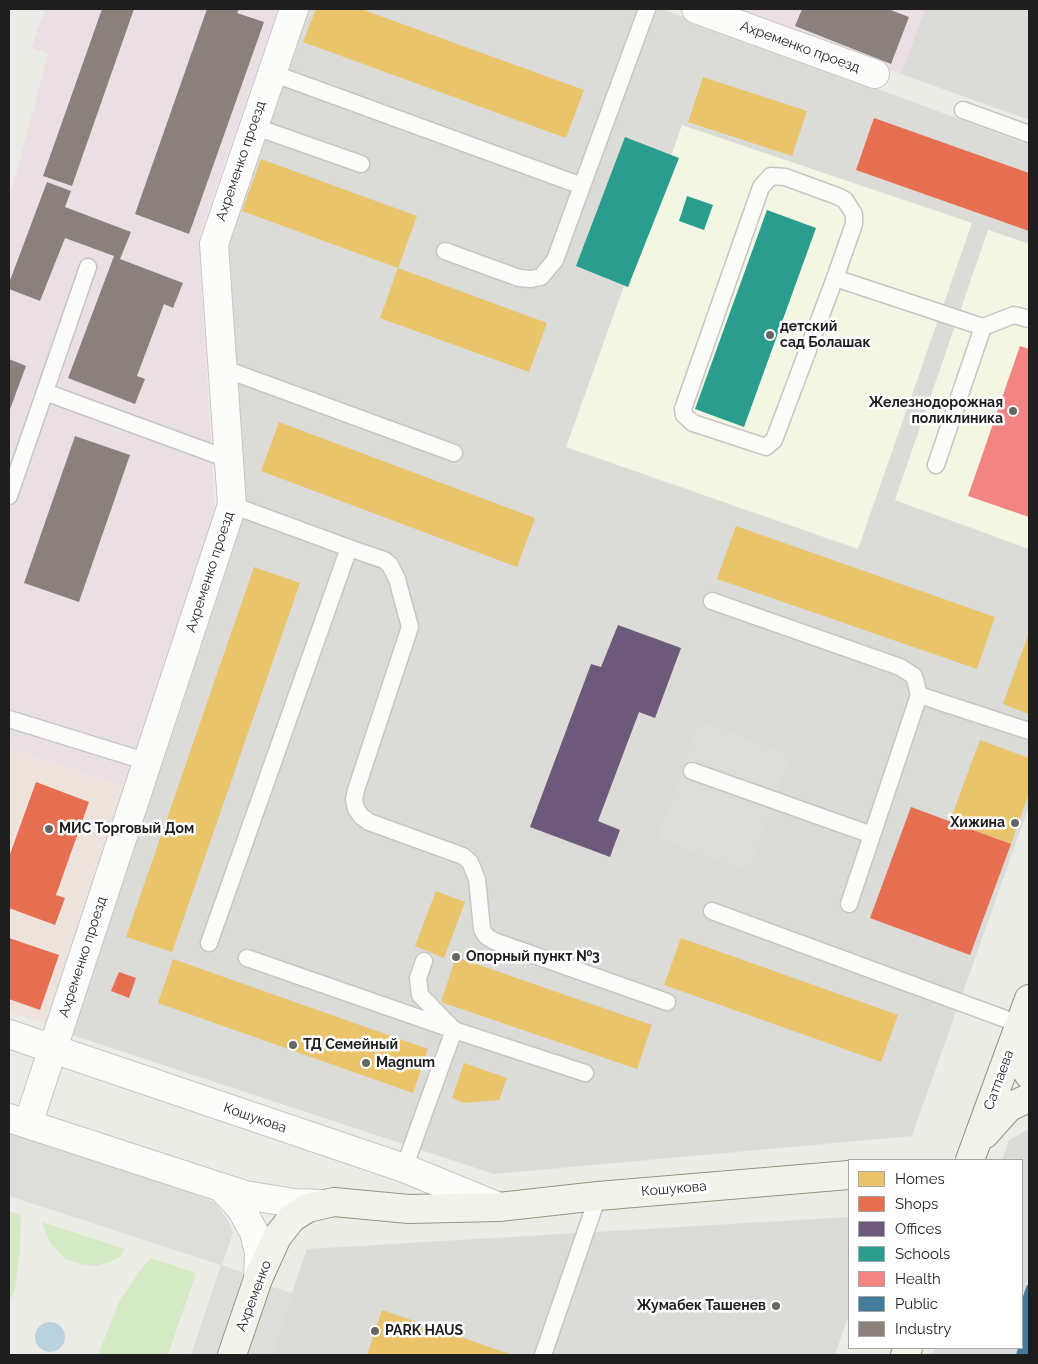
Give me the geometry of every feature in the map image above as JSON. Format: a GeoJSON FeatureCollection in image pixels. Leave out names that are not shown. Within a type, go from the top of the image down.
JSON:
{"type":"FeatureCollection","features":[{"type":"Feature","properties":{"kind":"street","name":"Ахременко проезд"},"geometry":{"type":"LineString","coordinates":[[18,1121],[53,1049],[232,505],[214,244],[294,9]]}},
{"type":"Feature","properties":{"kind":"street","name":"Ахременко проезд"},"geometry":{"type":"LineString","coordinates":[[696,9],[875,74]]}},
{"type":"Feature","properties":{"kind":"street","name":"Сатпаева"},"geometry":{"type":"LineString","coordinates":[[968,1157],[1029,999]]}},
{"type":"Feature","properties":{"kind":"street"},"geometry":{"type":"LineString","coordinates":[[1019,1024],[1019,1058],[1029,1075]]}},
{"type":"Feature","properties":{"kind":"street","name":"Кошукова"},"geometry":{"type":"LineString","coordinates":[[9,1034],[404,1168],[499,1207]]}},
{"type":"Feature","properties":{"kind":"street"},"geometry":{"type":"LineString","coordinates":[[968,1157],[1001,1114],[1009,1107],[1029,1098]]}},
{"type":"Feature","properties":{"kind":"street"},"geometry":{"type":"LineString","coordinates":[[18,1121],[220,1187],[268,1200],[324,1204]]}},
{"type":"Feature","properties":{"kind":"street","name":"Кошукова"},"geometry":{"type":"LineString","coordinates":[[277,1237],[297,1214],[308,1208],[324,1204],[347,1202],[409,1209],[499,1207],[598,1196],[848,1175]]}},
{"type":"Feature","properties":{"kind":"street"},"geometry":{"type":"LineString","coordinates":[[220,1187],[240,1207],[254,1232],[259,1253],[258,1278]]}},
{"type":"Feature","properties":{"kind":"street","name":"Ахременко"},"geometry":{"type":"LineString","coordinates":[[232,1355],[258,1278],[277,1237]]}},
{"type":"Feature","properties":{"kind":"lane"},"geometry":{"type":"LineString","coordinates":[[445,251],[519,278],[531,280],[541,277],[555,260],[647,9]]}},
{"type":"Feature","properties":{"kind":"lane"},"geometry":{"type":"LineString","coordinates":[[272,73],[582,186]]}},
{"type":"Feature","properties":{"kind":"lane"},"geometry":{"type":"LineString","coordinates":[[963,110],[1029,134]]}},
{"type":"Feature","properties":{"kind":"lane"},"geometry":{"type":"LineString","coordinates":[[253,126],[360,164]]}},
{"type":"Feature","properties":{"kind":"lane"},"geometry":{"type":"LineString","coordinates":[[771,176],[785,177],[838,196],[851,206],[854,214],[854,224],[835,278],[771,444],[766,447],[754,445],[688,420],[684,415],[685,402],[761,187],[771,176]]}},
{"type":"Feature","properties":{"kind":"lane"},"geometry":{"type":"LineString","coordinates":[[9,496],[88,266]]}},
{"type":"Feature","properties":{"kind":"lane"},"geometry":{"type":"LineString","coordinates":[[835,278],[983,326],[1014,315],[1029,319]]}},
{"type":"Feature","properties":{"kind":"lane"},"geometry":{"type":"LineString","coordinates":[[936,465],[983,326]]}},
{"type":"Feature","properties":{"kind":"lane"},"geometry":{"type":"LineString","coordinates":[[222,368],[454,453]]}},
{"type":"Feature","properties":{"kind":"lane"},"geometry":{"type":"LineString","coordinates":[[44,392],[228,459]]}},
{"type":"Feature","properties":{"kind":"lane"},"geometry":{"type":"LineString","coordinates":[[232,505],[384,560],[390,565],[397,579],[410,627],[356,790],[354,799],[356,808],[361,816],[369,822],[463,856],[470,862],[477,879],[482,929],[486,936],[494,941],[666,1002]]}},
{"type":"Feature","properties":{"kind":"lane"},"geometry":{"type":"LineString","coordinates":[[210,943],[349,548]]}},
{"type":"Feature","properties":{"kind":"lane"},"geometry":{"type":"LineString","coordinates":[[712,601],[907,670],[914,676],[919,695],[849,904]]}},
{"type":"Feature","properties":{"kind":"lane"},"geometry":{"type":"LineString","coordinates":[[919,695],[1029,731]]}},
{"type":"Feature","properties":{"kind":"lane"},"geometry":{"type":"LineString","coordinates":[[9,719],[148,762]]}},
{"type":"Feature","properties":{"kind":"lane"},"geometry":{"type":"LineString","coordinates":[[692,771],[872,835]]}},
{"type":"Feature","properties":{"kind":"lane"},"geometry":{"type":"LineString","coordinates":[[712,911],[1019,1024]]}},
{"type":"Feature","properties":{"kind":"lane"},"geometry":{"type":"LineString","coordinates":[[247,958],[585,1073]]}},
{"type":"Feature","properties":{"kind":"lane"},"geometry":{"type":"LineString","coordinates":[[424,961],[418,978],[420,995],[454,1030]]}},
{"type":"Feature","properties":{"kind":"lane"},"geometry":{"type":"LineString","coordinates":[[404,1168],[454,1030]]}},
{"type":"Feature","properties":{"kind":"lane"},"geometry":{"type":"LineString","coordinates":[[543,1355],[598,1196]]}},
{"type":"Feature","properties":{"kind":"shaded area"},"geometry":{"type":"Polygon","coordinates":[[[45,9],[278,9],[199,237],[215,510],[125,786],[9,749],[9,200],[48,54],[31,48],[45,9]]]}},
{"type":"Feature","properties":{"kind":"shaded area"},"geometry":{"type":"Polygon","coordinates":[[[306,9],[662,9],[1029,145],[1029,244],[989,230],[895,500],[1029,549],[1029,806],[912,1136],[494,1174],[72,1035],[246,510],[224,244],[306,9]]]}},
{"type":"Feature","properties":{"kind":"shaded area"},"geometry":{"type":"Polygon","coordinates":[[[723,9],[925,9],[901,74],[723,9]]]}},
{"type":"Feature","properties":{"kind":"shaded area"},"geometry":{"type":"Polygon","coordinates":[[[925,9],[1029,9],[1029,120],[901,74],[925,9]]]}},
{"type":"Feature","properties":{"kind":"shaded area","name":"детский сад Болашак"},"geometry":{"type":"Polygon","coordinates":[[[682,125],[972,223],[858,549],[566,447],[682,125]]]}},
{"type":"Feature","properties":{"kind":"shaded area"},"geometry":{"type":"Polygon","coordinates":[[[988,230],[1029,244],[1029,549],[895,500],[988,230]]]}},
{"type":"Feature","properties":{"kind":"shaded area"},"geometry":{"type":"Polygon","coordinates":[[[700,721],[791,755],[748,872],[657,838],[700,721]]]}},
{"type":"Feature","properties":{"kind":"shaded area"},"geometry":{"type":"Polygon","coordinates":[[[9,749],[125,786],[46,1024],[9,1012],[9,749]]]}},
{"type":"Feature","properties":{"kind":"shaded area"},"geometry":{"type":"Polygon","coordinates":[[[1029,1129],[1029,1355],[932,1355],[935,1349],[1023,1349],[1023,1159],[1002,1159],[1009,1140],[1029,1129]]]}},
{"type":"Feature","properties":{"kind":"shaded area"},"geometry":{"type":"Polygon","coordinates":[[[9,1133],[179,1188],[216,1203],[229,1222],[233,1233],[222,1265],[244,1273],[216,1355],[191,1355],[221,1265],[9,1196],[9,1133]]]}},
{"type":"Feature","properties":{"kind":"shaded area"},"geometry":{"type":"Polygon","coordinates":[[[848,1217],[848,1317],[835,1355],[271,1355],[307,1249],[848,1217]]]}},
{"type":"Feature","properties":{"kind":"shaded area"},"geometry":{"type":"Polygon","coordinates":[[[270,1286],[292,1293],[271,1355],[246,1355],[270,1286]]]}},
{"type":"Feature","properties":{"kind":"green space"},"geometry":{"type":"Polygon","coordinates":[[[9,1211],[21,1215],[20,1251],[15,1288],[9,1303],[9,1211]]]}},
{"type":"Feature","properties":{"kind":"green space"},"geometry":{"type":"Polygon","coordinates":[[[42,1222],[125,1249],[120,1257],[110,1262],[95,1266],[80,1264],[65,1259],[50,1243],[42,1222]]]}},
{"type":"Feature","properties":{"kind":"green space"},"geometry":{"type":"Polygon","coordinates":[[[151,1258],[196,1273],[168,1355],[98,1355],[119,1302],[141,1269],[151,1258]]]}},
{"type":"Feature","properties":{"kind":"water"},"geometry":{"type":"Polygon","coordinates":[[[50,1322],[56,1323],[64,1331],[64,1343],[56,1351],[50,1352],[44,1351],[36,1343],[35,1337],[36,1331],[44,1323],[50,1322]]]}},
{"type":"Feature","properties":{"kind":"building: Homes"},"geometry":{"type":"Polygon","coordinates":[[[316,9],[361,9],[584,90],[566,138],[303,42],[316,9]]]}},
{"type":"Feature","properties":{"kind":"building: Homes"},"geometry":{"type":"Polygon","coordinates":[[[703,77],[807,111],[792,156],[688,122],[703,77]]]}},
{"type":"Feature","properties":{"kind":"building: Homes"},"geometry":{"type":"Polygon","coordinates":[[[261,159],[417,216],[398,268],[242,211],[261,159]]]}},
{"type":"Feature","properties":{"kind":"building: Homes"},"geometry":{"type":"Polygon","coordinates":[[[398,268],[547,323],[529,372],[380,318],[398,268]]]}},
{"type":"Feature","properties":{"kind":"building: Homes"},"geometry":{"type":"Polygon","coordinates":[[[279,422],[535,518],[517,567],[261,471],[279,422]]]}},
{"type":"Feature","properties":{"kind":"building: Homes"},"geometry":{"type":"Polygon","coordinates":[[[736,526],[995,617],[977,669],[717,579],[736,526]]]}},
{"type":"Feature","properties":{"kind":"building: Homes"},"geometry":{"type":"Polygon","coordinates":[[[254,567],[300,583],[172,952],[126,937],[254,567]]]}},
{"type":"Feature","properties":{"kind":"building: Homes"},"geometry":{"type":"Polygon","coordinates":[[[1029,633],[1029,714],[1003,704],[1029,633]]]}},
{"type":"Feature","properties":{"kind":"building: Homes"},"geometry":{"type":"Polygon","coordinates":[[[980,740],[1029,758],[1029,793],[1011,844],[950,821],[980,740]]]}},
{"type":"Feature","properties":{"kind":"building: Homes","name":"Опорный пункт №3"},"geometry":{"type":"Polygon","coordinates":[[[436,891],[465,902],[444,958],[415,946],[436,891]]]}},
{"type":"Feature","properties":{"kind":"building: Homes"},"geometry":{"type":"Polygon","coordinates":[[[681,938],[898,1015],[881,1062],[664,985],[681,938]]]}},
{"type":"Feature","properties":{"kind":"building: Homes"},"geometry":{"type":"Polygon","coordinates":[[[456,957],[652,1025],[637,1069],[441,1002],[456,957]]]}},
{"type":"Feature","properties":{"kind":"building: Homes"},"geometry":{"type":"Polygon","coordinates":[[[173,959],[428,1049],[413,1093],[158,1003],[173,959]]]}},
{"type":"Feature","properties":{"kind":"building: Homes"},"geometry":{"type":"Polygon","coordinates":[[[464,1063],[507,1078],[499,1100],[464,1103],[452,1098],[464,1063]]]}},
{"type":"Feature","properties":{"kind":"building: Homes"},"geometry":{"type":"Polygon","coordinates":[[[382,1310],[510,1354],[367,1355],[382,1310]]]}},
{"type":"Feature","properties":{"kind":"building: Shops"},"geometry":{"type":"Polygon","coordinates":[[[874,118],[1029,173],[1029,231],[856,170],[874,118]]]}},
{"type":"Feature","properties":{"kind":"building: Shops","name":"МИС Торговый Дом"},"geometry":{"type":"Polygon","coordinates":[[[36,782],[89,802],[56,895],[65,898],[55,925],[9,908],[9,857],[36,782]]]}},
{"type":"Feature","properties":{"kind":"building: Shops"},"geometry":{"type":"Polygon","coordinates":[[[911,807],[1011,844],[970,955],[870,918],[911,807]]]}},
{"type":"Feature","properties":{"kind":"building: Shops"},"geometry":{"type":"Polygon","coordinates":[[[9,938],[59,955],[40,1010],[9,999],[9,938]]]}},
{"type":"Feature","properties":{"kind":"building: Shops"},"geometry":{"type":"Polygon","coordinates":[[[119,972],[136,978],[129,998],[111,991],[119,972]]]}},
{"type":"Feature","properties":{"kind":"building: Offices"},"geometry":{"type":"Polygon","coordinates":[[[618,625],[681,648],[655,718],[639,712],[598,821],[620,830],[610,857],[530,827],[591,664],[601,667],[618,625]]]}},
{"type":"Feature","properties":{"kind":"building: Schools"},"geometry":{"type":"Polygon","coordinates":[[[625,137],[679,158],[628,287],[576,266],[625,137]]]}},
{"type":"Feature","properties":{"kind":"building: Schools"},"geometry":{"type":"Polygon","coordinates":[[[687,196],[713,205],[704,230],[679,221],[687,196]]]}},
{"type":"Feature","properties":{"kind":"building: Schools"},"geometry":{"type":"Polygon","coordinates":[[[767,210],[816,228],[744,427],[695,409],[767,210]]]}},
{"type":"Feature","properties":{"kind":"building: Health","name":"Железнодорожная поликлиника"},"geometry":{"type":"Polygon","coordinates":[[[1020,346],[1029,349],[1029,517],[968,496],[1020,346]]]}},
{"type":"Feature","properties":{"kind":"building: Public"},"geometry":{"type":"Polygon","coordinates":[[[1027,1285],[1029,1285],[1029,1355],[1016,1355],[1018,1349],[1023,1349],[1023,1296],[1027,1285]]]}},
{"type":"Feature","properties":{"kind":"building: Industry"},"geometry":{"type":"Polygon","coordinates":[[[102,9],[134,9],[72,186],[43,176],[102,9]]]}},
{"type":"Feature","properties":{"kind":"building: Industry"},"geometry":{"type":"Polygon","coordinates":[[[207,9],[239,9],[237,13],[264,22],[189,234],[135,214],[207,9]]]}},
{"type":"Feature","properties":{"kind":"building: Industry"},"geometry":{"type":"Polygon","coordinates":[[[802,9],[888,9],[909,17],[891,64],[795,26],[802,9]]]}},
{"type":"Feature","properties":{"kind":"building: Industry"},"geometry":{"type":"Polygon","coordinates":[[[47,182],[71,191],[65,207],[131,232],[120,259],[183,283],[173,308],[164,304],[137,376],[145,379],[135,404],[68,378],[114,256],[65,238],[40,301],[9,289],[9,283],[47,182]]]}},
{"type":"Feature","properties":{"kind":"building: Industry"},"geometry":{"type":"Polygon","coordinates":[[[9,359],[26,366],[9,412],[9,359]]]}},
{"type":"Feature","properties":{"kind":"building: Industry"},"geometry":{"type":"Polygon","coordinates":[[[75,436],[130,455],[79,602],[24,583],[75,436]]]}},
{"type":"Feature","properties":{"kind":"place","name":"детский сад Болашак"},"geometry":{"type":"Point","coordinates":[770,335]}},
{"type":"Feature","properties":{"kind":"place","name":"Железнодорожная поликлиника"},"geometry":{"type":"Point","coordinates":[1013,411]}},
{"type":"Feature","properties":{"kind":"place","name":"Хижина"},"geometry":{"type":"Point","coordinates":[1015,823]}},
{"type":"Feature","properties":{"kind":"place","name":"МИС Торговый Дом"},"geometry":{"type":"Point","coordinates":[49,829]}},
{"type":"Feature","properties":{"kind":"place","name":"Опорный пункт №3"},"geometry":{"type":"Point","coordinates":[456,957]}},
{"type":"Feature","properties":{"kind":"place","name":"ТД Семейный"},"geometry":{"type":"Point","coordinates":[293,1045]}},
{"type":"Feature","properties":{"kind":"place","name":"Magnum"},"geometry":{"type":"Point","coordinates":[366,1063]}},
{"type":"Feature","properties":{"kind":"place","name":"Жумабек Ташенев"},"geometry":{"type":"Point","coordinates":[776,1306]}},
{"type":"Feature","properties":{"kind":"place","name":"PARK HAUS"},"geometry":{"type":"Point","coordinates":[375,1331]}}]}
